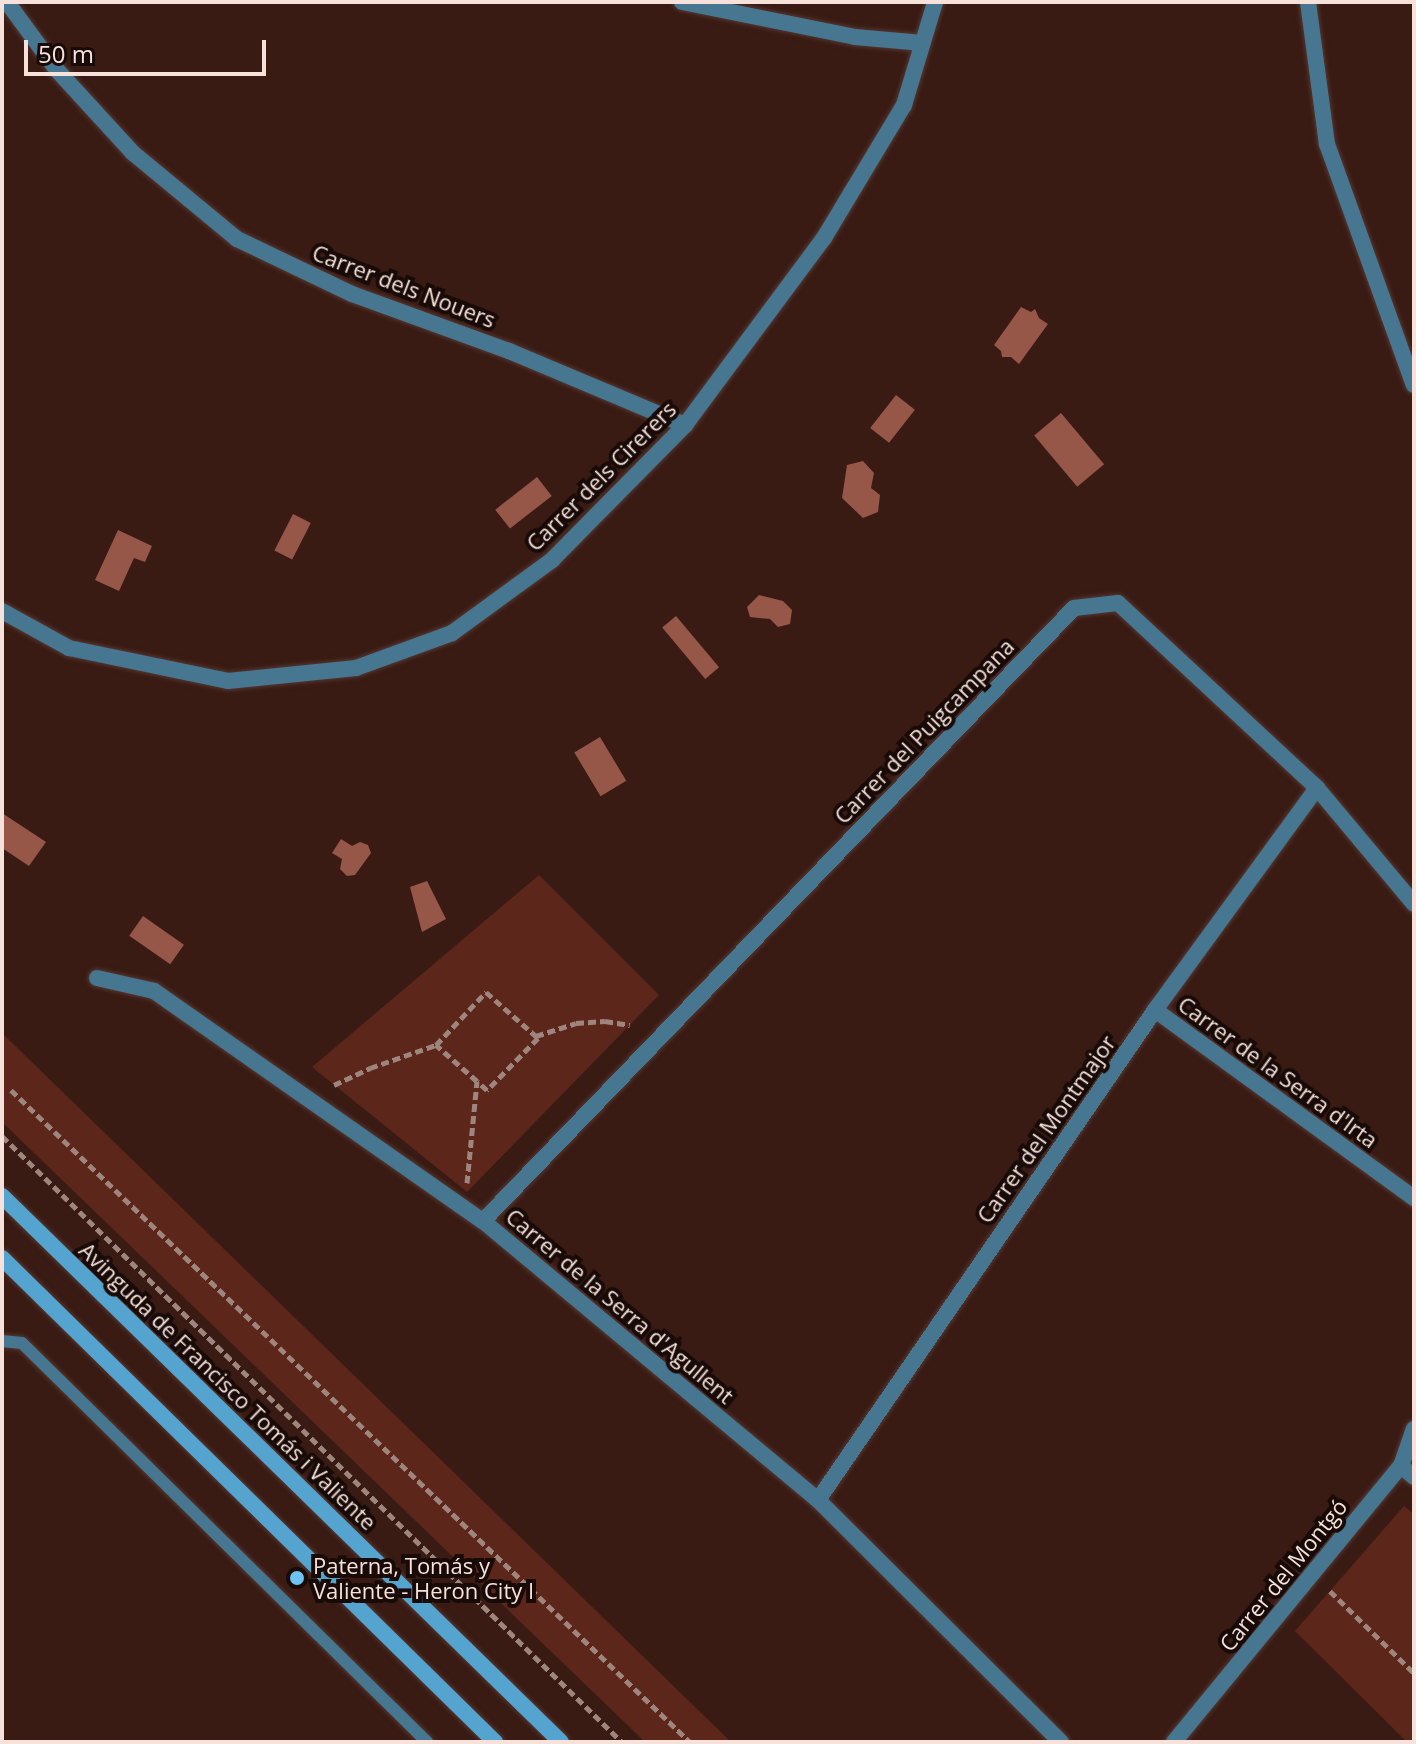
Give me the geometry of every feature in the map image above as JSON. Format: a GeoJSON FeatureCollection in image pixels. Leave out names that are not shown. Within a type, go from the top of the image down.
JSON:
{"type":"FeatureCollection","features":[{"type":"Feature","properties":{"kind":"main road","name":"Avinguda de Francisco Tomás i Valiente"},"geometry":{"type":"LineString","coordinates":[[2,1196],[561,1742]]}},
{"type":"Feature","properties":{"kind":"main road"},"geometry":{"type":"LineString","coordinates":[[2,1258],[495,1742]]}},
{"type":"Feature","properties":{"kind":"street","name":"Carrer dels Nouers"},"geometry":{"type":"LineString","coordinates":[[7,2],[57,70],[133,153],[237,239],[352,294],[509,351],[685,425]]}},
{"type":"Feature","properties":{"kind":"street"},"geometry":{"type":"LineString","coordinates":[[682,2],[855,37],[923,43]]}},
{"type":"Feature","properties":{"kind":"street","name":"Carrer dels Cirerers"},"geometry":{"type":"LineString","coordinates":[[2,611],[69,648],[228,681],[356,668],[452,633],[552,560],[685,425],[824,238],[904,105],[935,2]]}},
{"type":"Feature","properties":{"kind":"street"},"geometry":{"type":"LineString","coordinates":[[1308,2],[1327,144],[1414,385]]}},
{"type":"Feature","properties":{"kind":"street","name":"Carrer del Puigcampana"},"geometry":{"type":"LineString","coordinates":[[483,1221],[1074,608],[1118,603],[1317,788],[1414,904]]}},
{"type":"Feature","properties":{"kind":"street","name":"Carrer del Montmajor"},"geometry":{"type":"LineString","coordinates":[[818,1500],[1155,1010],[1317,788]]}},
{"type":"Feature","properties":{"kind":"street","name":"Carrer de la Serra d'Agullent"},"geometry":{"type":"LineString","coordinates":[[97,978],[154,991],[483,1221],[818,1500],[1061,1742]]}},
{"type":"Feature","properties":{"kind":"street","name":"Carrer de la Serra d'Irta"},"geometry":{"type":"LineString","coordinates":[[1155,1010],[1414,1198]]}},
{"type":"Feature","properties":{"kind":"street","name":"Carrer del Montgó"},"geometry":{"type":"LineString","coordinates":[[1174,1742],[1407,1471],[1414,1429]]}},
{"type":"Feature","properties":{"kind":"lane"},"geometry":{"type":"LineString","coordinates":[[2,1341],[22,1343],[427,1742]]}},
{"type":"Feature","properties":{"kind":"path"},"geometry":{"type":"LineString","coordinates":[[334,1085],[370,1068],[436,1045],[486,992],[536,1036]]}},
{"type":"Feature","properties":{"kind":"path"},"geometry":{"type":"LineString","coordinates":[[536,1036],[576,1023],[617,1021],[630,1025]]}},
{"type":"Feature","properties":{"kind":"path"},"geometry":{"type":"LineString","coordinates":[[436,1045],[487,1090],[538,1038],[536,1036]]}},
{"type":"Feature","properties":{"kind":"path"},"geometry":{"type":"LineString","coordinates":[[467,1192],[477,1081]]}},
{"type":"Feature","properties":{"kind":"path"},"geometry":{"type":"LineString","coordinates":[[11,1090],[690,1742]]}},
{"type":"Feature","properties":{"kind":"path"},"geometry":{"type":"LineString","coordinates":[[2,1136],[622,1742]]}},
{"type":"Feature","properties":{"kind":"path"},"geometry":{"type":"LineString","coordinates":[[1330,1591],[1414,1673]]}},
{"type":"Feature","properties":{"kind":"shaded area"},"geometry":{"type":"Polygon","coordinates":[[[1021,307],[1031,312],[1035,309],[1039,318],[1048,324],[1019,364],[1011,357],[1002,357],[1001,351],[994,345],[1021,307]]]}},
{"type":"Feature","properties":{"kind":"shaded area"},"geometry":{"type":"Polygon","coordinates":[[[896,395],[915,410],[889,443],[870,428],[896,395]]]}},
{"type":"Feature","properties":{"kind":"shaded area"},"geometry":{"type":"Polygon","coordinates":[[[1061,413],[1104,464],[1077,487],[1034,435],[1061,413]]]}},
{"type":"Feature","properties":{"kind":"shaded area"},"geometry":{"type":"Polygon","coordinates":[[[863,461],[874,473],[871,488],[880,495],[878,512],[863,518],[842,498],[847,465],[863,461]]]}},
{"type":"Feature","properties":{"kind":"shaded area"},"geometry":{"type":"Polygon","coordinates":[[[537,477],[552,496],[510,529],[495,510],[537,477]]]}},
{"type":"Feature","properties":{"kind":"shaded area"},"geometry":{"type":"Polygon","coordinates":[[[293,514],[311,523],[292,560],[274,551],[293,514]]]}},
{"type":"Feature","properties":{"kind":"shaded area"},"geometry":{"type":"Polygon","coordinates":[[[118,530],[152,546],[145,562],[134,558],[119,591],[95,580],[118,530]]]}},
{"type":"Feature","properties":{"kind":"shaded area"},"geometry":{"type":"Polygon","coordinates":[[[759,595],[783,601],[792,610],[790,624],[778,627],[770,619],[750,617],[747,607],[759,595]]]}},
{"type":"Feature","properties":{"kind":"shaded area"},"geometry":{"type":"Polygon","coordinates":[[[676,616],[719,667],[705,679],[662,628],[676,616]]]}},
{"type":"Feature","properties":{"kind":"shaded area"},"geometry":{"type":"Polygon","coordinates":[[[600,737],[626,781],[601,796],[574,752],[600,737]]]}},
{"type":"Feature","properties":{"kind":"shaded area"},"geometry":{"type":"Polygon","coordinates":[[[2,813],[46,842],[29,866],[2,848],[2,813]]]}},
{"type":"Feature","properties":{"kind":"shaded area"},"geometry":{"type":"Polygon","coordinates":[[[341,839],[352,846],[360,842],[368,845],[371,853],[355,875],[347,876],[340,869],[342,859],[332,853],[341,839]]]}},
{"type":"Feature","properties":{"kind":"shaded area"},"geometry":{"type":"Polygon","coordinates":[[[539,875],[659,995],[467,1192],[312,1067],[539,875]]]}},
{"type":"Feature","properties":{"kind":"shaded area"},"geometry":{"type":"Polygon","coordinates":[[[427,881],[446,919],[422,932],[410,887],[427,881]]]}},
{"type":"Feature","properties":{"kind":"shaded area"},"geometry":{"type":"Polygon","coordinates":[[[143,916],[184,945],[170,964],[129,936],[143,916]]]}},
{"type":"Feature","properties":{"kind":"shaded area"},"geometry":{"type":"Polygon","coordinates":[[[2,1033],[731,1742],[645,1742],[2,1122],[2,1033]]]}},
{"type":"Feature","properties":{"kind":"shaded area"},"geometry":{"type":"Polygon","coordinates":[[[1404,1506],[1414,1514],[1414,1742],[1407,1742],[1295,1631],[1404,1506]]]}},
{"type":"Feature","properties":{"kind":"place","name":"Paterna, Tomás y Valiente - Heron City I"},"geometry":{"type":"Point","coordinates":[297,1578]}}]}
